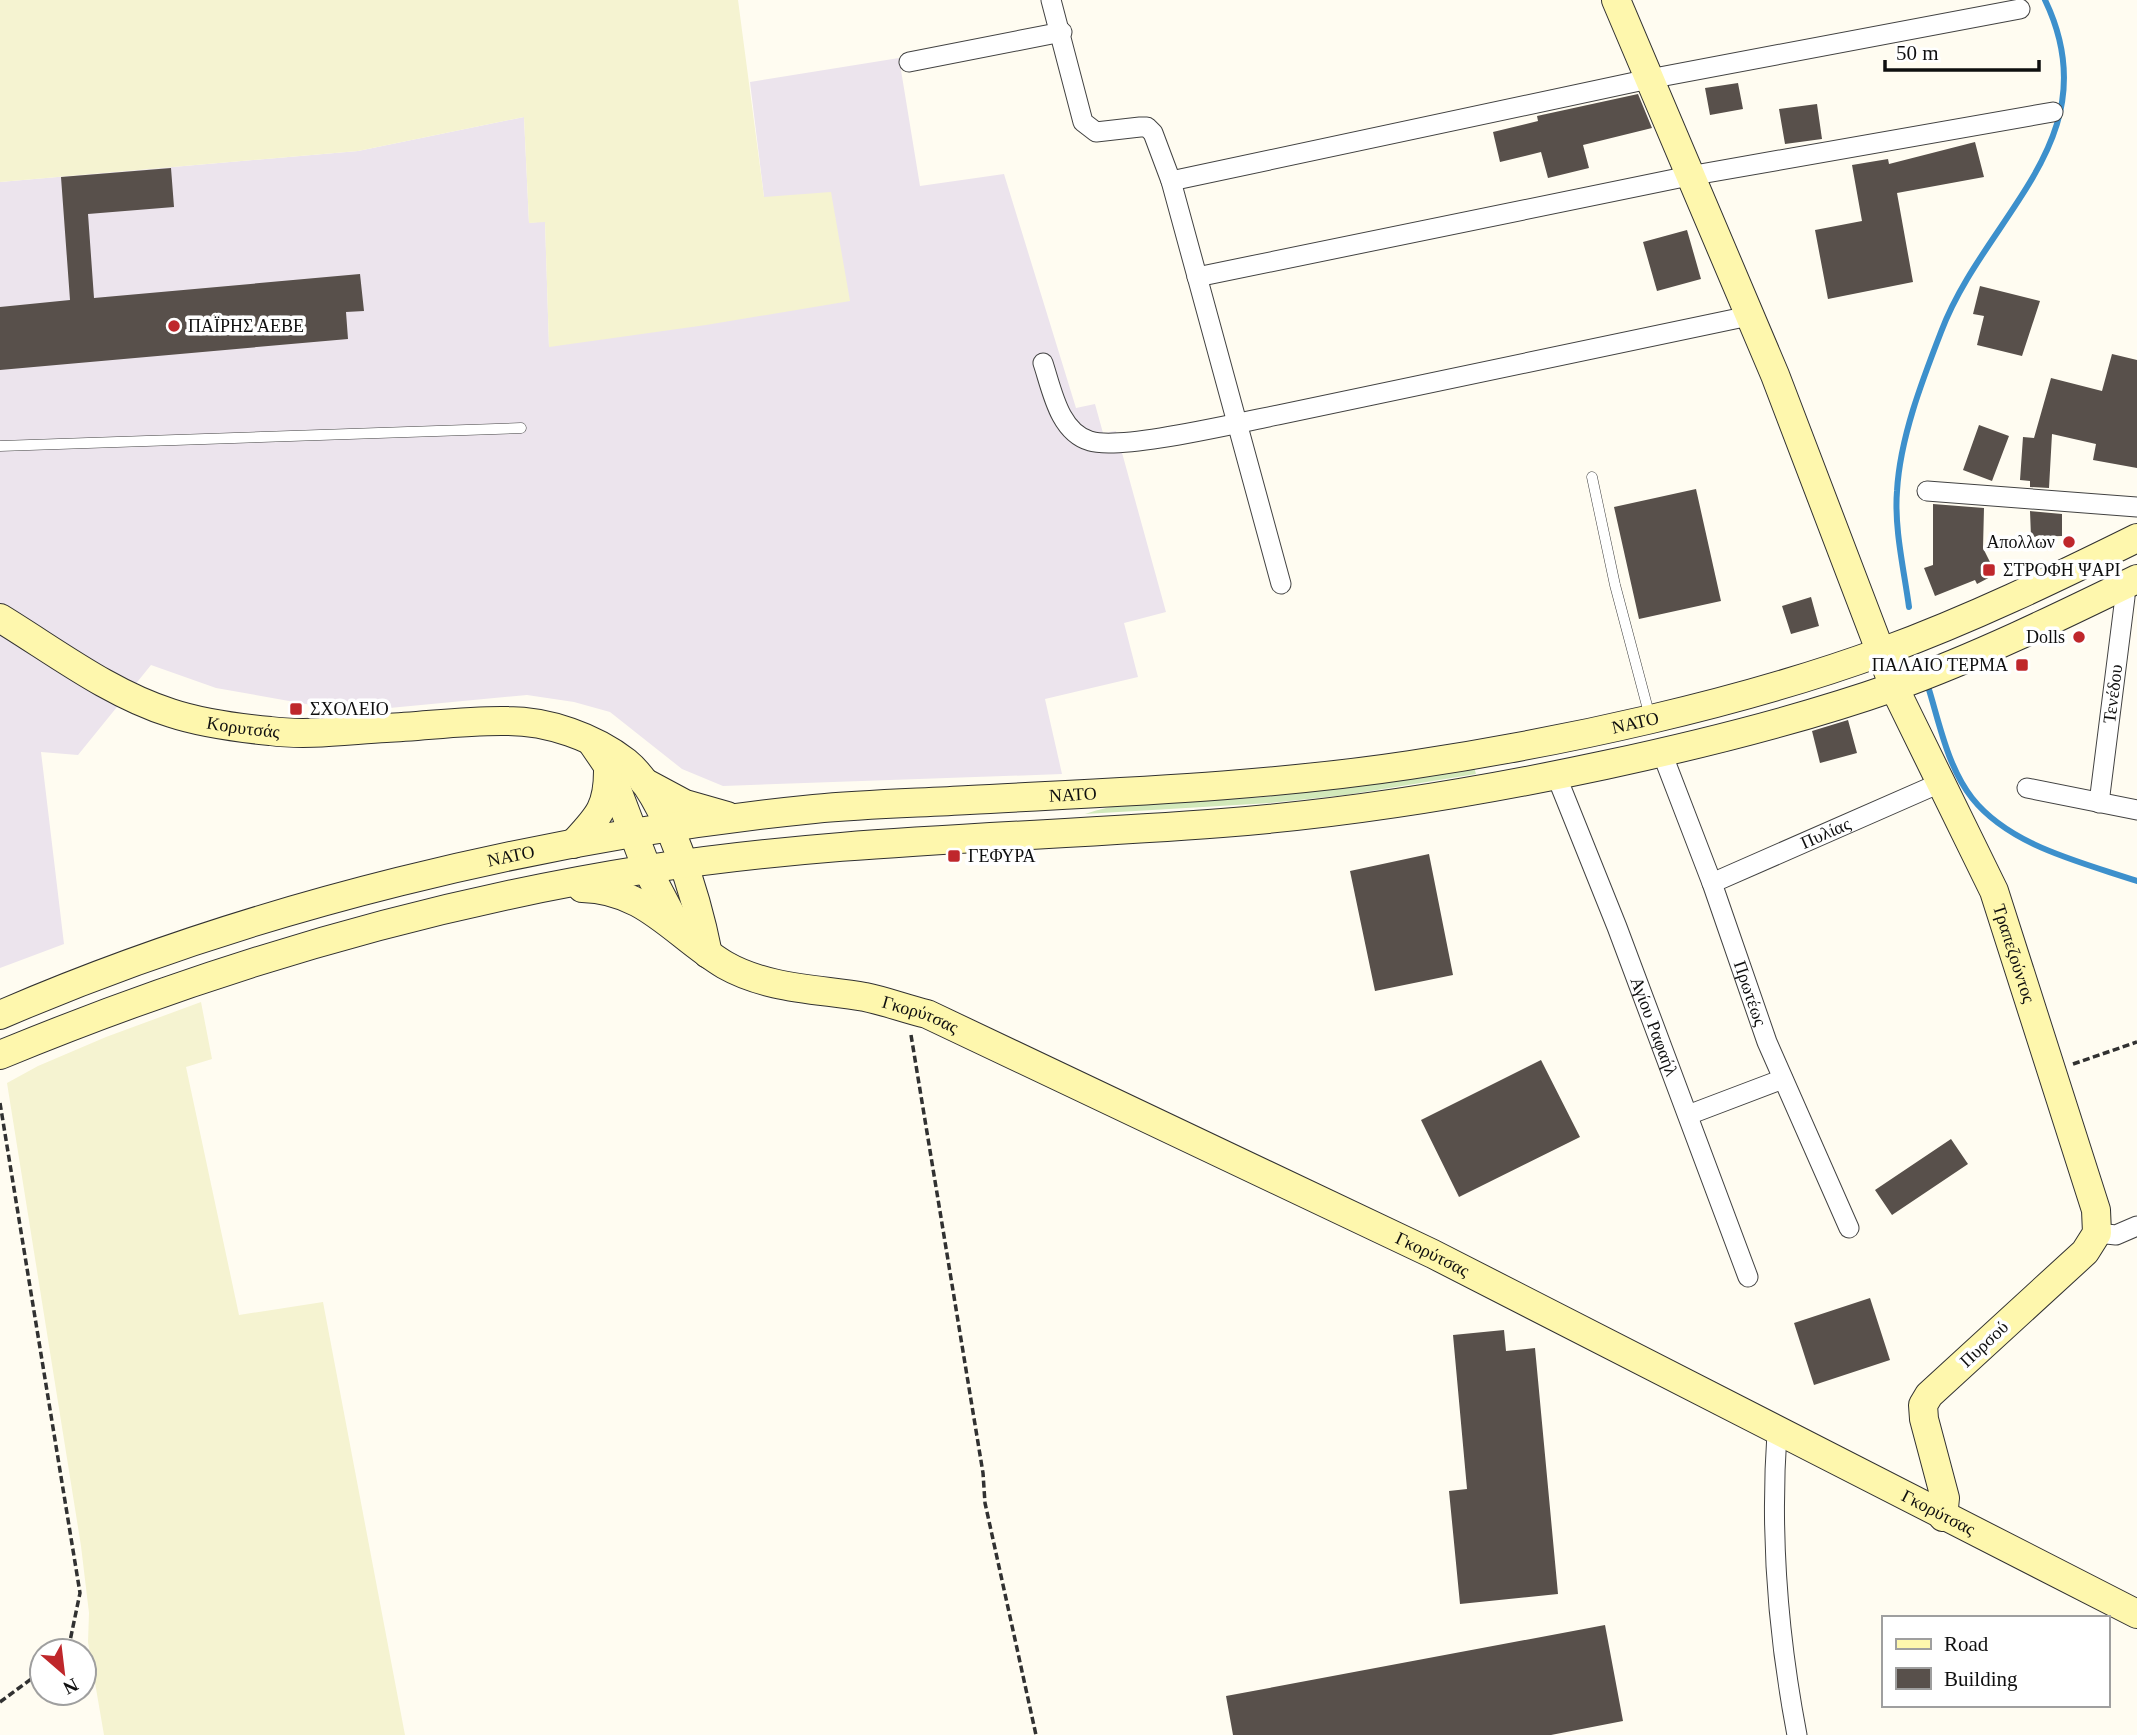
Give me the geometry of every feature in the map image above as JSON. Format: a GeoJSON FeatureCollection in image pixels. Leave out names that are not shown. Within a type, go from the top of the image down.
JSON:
{"type":"FeatureCollection","features":[{"type":"Feature","properties":{"kind":"main road","name":"Τραπεζούντος"},"geometry":{"type":"LineString","coordinates":[[1616,0],[1749,316],[1894,687],[1974,847],[2004,916],[2096,1210],[2097,1233]]}},
{"type":"Feature","properties":{"kind":"main road","name":"ΝΑΤΟ"},"geometry":{"type":"LineString","coordinates":[[0,1015],[206,938],[344,897],[573,844],[633,833],[817,809],[1212,787],[1310,777],[1412,765],[1650,718],[1803,678],[1881,652],[1954,624],[2137,538]]}},
{"type":"Feature","properties":{"kind":"main road","name":"ΝΑΤΟ"},"geometry":{"type":"LineString","coordinates":[[0,1055],[221,972],[353,933],[540,887],[681,864],[819,846],[1294,816],[1418,801],[1662,753],[1792,720],[1894,687],[1971,657],[2130,583]]}},
{"type":"Feature","properties":{"kind":"main road","name":"Κορυτσάς"},"geometry":{"type":"LineString","coordinates":[[0,618],[96,677],[172,713],[272,732],[510,720],[561,728],[591,741],[626,762],[644,782]]}},
{"type":"Feature","properties":{"kind":"main road"},"geometry":{"type":"LineString","coordinates":[[591,741],[608,766],[647,869],[690,925]]}},
{"type":"Feature","properties":{"kind":"main road"},"geometry":{"type":"LineString","coordinates":[[573,844],[594,821],[608,798],[608,766]]}},
{"type":"Feature","properties":{"kind":"main road"},"geometry":{"type":"LineString","coordinates":[[644,782],[685,804],[737,819]]}},
{"type":"Feature","properties":{"kind":"main road"},"geometry":{"type":"LineString","coordinates":[[644,782],[669,828],[681,864],[690,925]]}},
{"type":"Feature","properties":{"kind":"main road"},"geometry":{"type":"LineString","coordinates":[[690,925],[714,874],[740,856]]}},
{"type":"Feature","properties":{"kind":"main road"},"geometry":{"type":"LineString","coordinates":[[540,887],[607,888],[690,925]]}},
{"type":"Feature","properties":{"kind":"main road","name":"Γκορύτσας"},"geometry":{"type":"LineString","coordinates":[[690,925],[708,954],[750,977],[798,988],[867,998],[927,1014],[1433,1254],[1777,1433],[2137,1614]]}},
{"type":"Feature","properties":{"kind":"main road","name":"Πυρσού"},"geometry":{"type":"LineString","coordinates":[[1943,1517],[1945,1498],[1924,1419],[1923,1405],[1930,1395],[2085,1252],[2097,1233]]}},
{"type":"Feature","properties":{"kind":"street"},"geometry":{"type":"LineString","coordinates":[[1051,0],[1062,32],[1083,122],[1096,132],[1140,127],[1150,129],[1171,181],[1281,584]]}},
{"type":"Feature","properties":{"kind":"street"},"geometry":{"type":"LineString","coordinates":[[1171,181],[1649,79],[2020,9]]}},
{"type":"Feature","properties":{"kind":"street"},"geometry":{"type":"LineString","coordinates":[[909,62],[1062,32]]}},
{"type":"Feature","properties":{"kind":"street"},"geometry":{"type":"LineString","coordinates":[[1197,277],[1689,176],[2053,113]]}},
{"type":"Feature","properties":{"kind":"street"},"geometry":{"type":"LineString","coordinates":[[1043,363],[1058,409],[1070,428],[1089,441],[1112,443],[1237,423],[1749,316]]}},
{"type":"Feature","properties":{"kind":"street"},"geometry":{"type":"LineString","coordinates":[[1927,491],[2137,507]]}},
{"type":"Feature","properties":{"kind":"street","name":"Τενέδου"},"geometry":{"type":"LineString","coordinates":[[2099,803],[2124,597],[2130,583]]}},
{"type":"Feature","properties":{"kind":"street","name":"Πρωτέως"},"geometry":{"type":"LineString","coordinates":[[1662,753],[1783,1079],[1849,1228]]}},
{"type":"Feature","properties":{"kind":"street","name":"Αγίου Ραφαήλ"},"geometry":{"type":"LineString","coordinates":[[1556,775],[1748,1277]]}},
{"type":"Feature","properties":{"kind":"street","name":"Πυλίας"},"geometry":{"type":"LineString","coordinates":[[1712,883],[1940,783]]}},
{"type":"Feature","properties":{"kind":"street"},"geometry":{"type":"LineString","coordinates":[[2027,788],[2137,810]]}},
{"type":"Feature","properties":{"kind":"street"},"geometry":{"type":"LineString","coordinates":[[1688,1115],[1783,1079]]}},
{"type":"Feature","properties":{"kind":"street"},"geometry":{"type":"LineString","coordinates":[[2097,1233],[2116,1235],[2137,1226]]}},
{"type":"Feature","properties":{"kind":"street"},"geometry":{"type":"LineString","coordinates":[[1777,1433],[1773,1487],[1780,1621],[1797,1735]]}},
{"type":"Feature","properties":{"kind":"lane"},"geometry":{"type":"LineString","coordinates":[[0,446],[521,428]]}},
{"type":"Feature","properties":{"kind":"lane"},"geometry":{"type":"LineString","coordinates":[[1592,477],[1615,585],[1650,718]]}},
{"type":"Feature","properties":{"kind":"path"},"geometry":{"type":"LineString","coordinates":[[906,1009],[983,1473],[985,1503],[1036,1735]]}},
{"type":"Feature","properties":{"kind":"path"},"geometry":{"type":"LineString","coordinates":[[2052,1071],[2137,1042]]}},
{"type":"Feature","properties":{"kind":"path"},"geometry":{"type":"LineString","coordinates":[[0,1103],[80,1593],[71,1637]]}},
{"type":"Feature","properties":{"kind":"path"},"geometry":{"type":"LineString","coordinates":[[0,1702],[28,1681]]}},
{"type":"Feature","properties":{"kind":"shaded area"},"geometry":{"type":"Polygon","coordinates":[[[0,0],[738,0],[764,197],[831,192],[850,301],[549,347],[545,222],[529,223],[524,117],[358,151],[0,182],[0,0]]]}},
{"type":"Feature","properties":{"kind":"shaded area"},"geometry":{"type":"Polygon","coordinates":[[[899,58],[920,186],[1004,174],[1076,408],[1095,404],[1103,433],[1116,431],[1166,612],[1124,623],[1138,677],[1045,699],[1062,774],[723,786],[682,769],[610,712],[574,702],[527,695],[379,709],[334,709],[216,688],[151,665],[78,755],[41,752],[64,944],[0,968],[0,182],[358,151],[524,117],[529,223],[545,221],[549,346],[764,197],[750,82],[899,58]]]}},
{"type":"Feature","properties":{"kind":"shaded area"},"geometry":{"type":"Polygon","coordinates":[[[201,1002],[212,1059],[186,1067],[239,1315],[323,1302],[405,1735],[104,1735],[98,1700],[98,1637],[88,1637],[89,1613],[81,1546],[7,1083],[38,1066],[106,1037],[201,1002]]]}},
{"type":"Feature","properties":{"kind":"green space"},"geometry":{"type":"Polygon","coordinates":[[[1474,767],[1476,774],[1346,795],[1270,803],[1085,814],[1154,801],[1249,798],[1297,793],[1474,767]]]}},
{"type":"Feature","properties":{"kind":"building"},"geometry":{"type":"Polygon","coordinates":[[[1738,83],[1743,109],[1710,115],[1705,88],[1738,83]]]}},
{"type":"Feature","properties":{"kind":"building"},"geometry":{"type":"Polygon","coordinates":[[[1638,94],[1652,128],[1583,145],[1589,168],[1548,178],[1541,152],[1500,162],[1493,132],[1538,121],[1537,116],[1638,94]]]}},
{"type":"Feature","properties":{"kind":"building"},"geometry":{"type":"Polygon","coordinates":[[[1817,104],[1822,139],[1785,144],[1779,109],[1817,104]]]}},
{"type":"Feature","properties":{"kind":"building"},"geometry":{"type":"Polygon","coordinates":[[[1975,142],[1984,177],[1897,193],[1913,282],[1828,299],[1815,230],[1862,221],[1852,165],[1888,159],[1889,164],[1975,142]]]}},
{"type":"Feature","properties":{"kind":"building","name":"ΠΑΪΡΗΣ ΑΕΒΕ"},"geometry":{"type":"Polygon","coordinates":[[[171,168],[174,207],[88,214],[94,298],[360,274],[364,311],[346,312],[348,339],[0,370],[0,307],[70,300],[61,177],[171,168]]]}},
{"type":"Feature","properties":{"kind":"building"},"geometry":{"type":"Polygon","coordinates":[[[1687,230],[1701,279],[1657,291],[1643,242],[1687,230]]]}},
{"type":"Feature","properties":{"kind":"building"},"geometry":{"type":"Polygon","coordinates":[[[1980,286],[2040,301],[2022,356],[1977,345],[1984,316],[1973,314],[1980,286]]]}},
{"type":"Feature","properties":{"kind":"building"},"geometry":{"type":"Polygon","coordinates":[[[2112,354],[2137,360],[2137,468],[2093,460],[2096,444],[2052,434],[2049,488],[2030,487],[2030,481],[2020,480],[2023,437],[2034,438],[2051,378],[2102,391],[2112,354]]]}},
{"type":"Feature","properties":{"kind":"building"},"geometry":{"type":"Polygon","coordinates":[[[1979,425],[2009,436],[1992,481],[1963,470],[1979,425]]]}},
{"type":"Feature","properties":{"kind":"building"},"geometry":{"type":"Polygon","coordinates":[[[1696,489],[1721,601],[1639,619],[1614,507],[1696,489]]]}},
{"type":"Feature","properties":{"kind":"building"},"geometry":{"type":"Polygon","coordinates":[[[1933,504],[1984,508],[1983,548],[1996,574],[1977,584],[1975,580],[1935,596],[1924,568],[1933,565],[1933,504]]]}},
{"type":"Feature","properties":{"kind":"building"},"geometry":{"type":"Polygon","coordinates":[[[2030,511],[2062,514],[2062,536],[2031,537],[2030,511]]]}},
{"type":"Feature","properties":{"kind":"building"},"geometry":{"type":"Polygon","coordinates":[[[1811,597],[1819,626],[1791,634],[1782,606],[1811,597]]]}},
{"type":"Feature","properties":{"kind":"building"},"geometry":{"type":"Polygon","coordinates":[[[1848,720],[1857,753],[1820,763],[1812,731],[1848,720]]]}},
{"type":"Feature","properties":{"kind":"building"},"geometry":{"type":"Polygon","coordinates":[[[1429,854],[1453,975],[1375,991],[1350,871],[1429,854]]]}},
{"type":"Feature","properties":{"kind":"building"},"geometry":{"type":"Polygon","coordinates":[[[1541,1060],[1580,1137],[1459,1197],[1421,1120],[1541,1060]]]}},
{"type":"Feature","properties":{"kind":"building"},"geometry":{"type":"Polygon","coordinates":[[[1951,1139],[1968,1164],[1892,1215],[1875,1190],[1951,1139]]]}},
{"type":"Feature","properties":{"kind":"building"},"geometry":{"type":"Polygon","coordinates":[[[1870,1298],[1890,1360],[1814,1385],[1794,1323],[1870,1298]]]}},
{"type":"Feature","properties":{"kind":"building"},"geometry":{"type":"Polygon","coordinates":[[[1504,1330],[1506,1351],[1535,1348],[1558,1594],[1460,1604],[1449,1491],[1467,1489],[1453,1335],[1504,1330]]]}},
{"type":"Feature","properties":{"kind":"building"},"geometry":{"type":"Polygon","coordinates":[[[1605,1625],[1623,1721],[1551,1735],[1233,1735],[1226,1696],[1605,1625]]]}},
{"type":"Feature","properties":{"kind":"waterway"},"geometry":{"type":"LineString","coordinates":[[1909,607],[1897,520],[1902,451],[1927,370],[1961,290],[2035,174],[2053,135],[2063,94],[2062,49],[2045,0]]}},
{"type":"Feature","properties":{"kind":"waterway"},"geometry":{"type":"LineString","coordinates":[[1927,683],[1956,772],[1972,798],[1988,815],[2006,829],[2048,850],[2137,881]]}},
{"type":"Feature","properties":{"kind":"place","name":"ΠΑΪΡΗΣ ΑΕΒΕ"},"geometry":{"type":"Point","coordinates":[174,326]}},
{"type":"Feature","properties":{"kind":"place","name":"Απολλων"},"geometry":{"type":"Point","coordinates":[2069,542]}},
{"type":"Feature","properties":{"kind":"place","name":"ΣΤΡΟΦΗ ΨΑΡΙ"},"geometry":{"type":"Point","coordinates":[1989,570]}},
{"type":"Feature","properties":{"kind":"place","name":"Dolls"},"geometry":{"type":"Point","coordinates":[2079,637]}},
{"type":"Feature","properties":{"kind":"place","name":"ΠΑΛΑΙΟ ΤΕΡΜΑ"},"geometry":{"type":"Point","coordinates":[2022,665]}},
{"type":"Feature","properties":{"kind":"place","name":"ΣΧΟΛΕΙΟ"},"geometry":{"type":"Point","coordinates":[296,709]}},
{"type":"Feature","properties":{"kind":"place","name":"ΓΕΦΥΡΑ"},"geometry":{"type":"Point","coordinates":[954,856]}}]}
